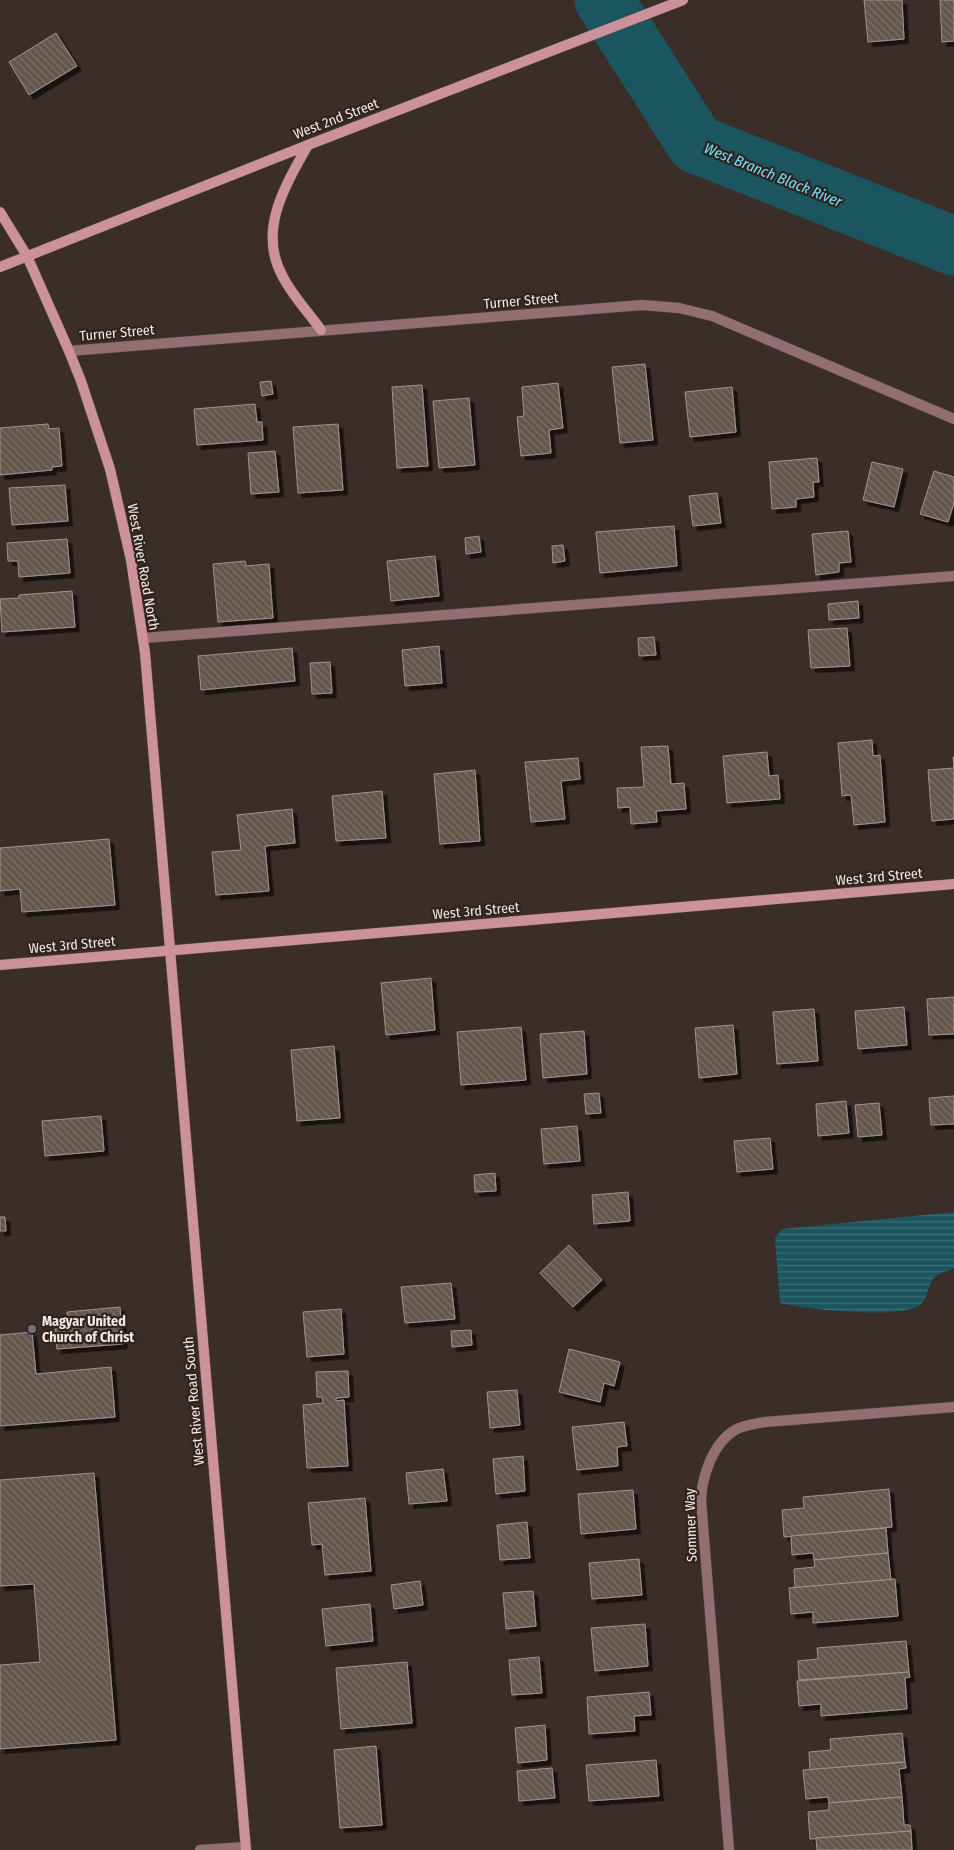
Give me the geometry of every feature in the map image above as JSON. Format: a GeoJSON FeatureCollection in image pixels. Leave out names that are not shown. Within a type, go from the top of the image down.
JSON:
{"type":"FeatureCollection","features":[{"type":"Feature","properties":{"kind":"main road","name":"West 2nd Street"},"geometry":{"type":"LineString","coordinates":[[0,267],[407,106],[683,0]]}},
{"type":"Feature","properties":{"kind":"main road"},"geometry":{"type":"LineString","coordinates":[[308,145],[286,184],[278,203],[272,236],[274,251],[282,277],[321,330]]}},
{"type":"Feature","properties":{"kind":"main road","name":"West River Road North"},"geometry":{"type":"LineString","coordinates":[[0,212],[27,256],[81,381],[110,469],[131,560],[142,638],[170,950]]}},
{"type":"Feature","properties":{"kind":"main road","name":"West 3rd Street"},"geometry":{"type":"LineString","coordinates":[[0,965],[954,884]]}},
{"type":"Feature","properties":{"kind":"main road","name":"West River Road South"},"geometry":{"type":"LineString","coordinates":[[170,950],[246,1848]]}},
{"type":"Feature","properties":{"kind":"street","name":"Turner Street"},"geometry":{"type":"LineString","coordinates":[[69,351],[642,305],[679,308],[712,316],[954,419]]}},
{"type":"Feature","properties":{"kind":"street"},"geometry":{"type":"LineString","coordinates":[[142,638],[954,576]]}},
{"type":"Feature","properties":{"kind":"street","name":"Sommer Way"},"geometry":{"type":"LineString","coordinates":[[729,1850],[701,1500],[703,1481],[709,1465],[720,1445],[730,1435],[742,1427],[751,1424],[954,1406]]}},
{"type":"Feature","properties":{"kind":"street"},"geometry":{"type":"LineString","coordinates":[[200,1850],[246,1848]]}},
{"type":"Feature","properties":{"kind":"water"},"geometry":{"type":"Polygon","coordinates":[[[954,1212],[954,1268],[933,1279],[925,1299],[920,1305],[893,1312],[874,1313],[809,1308],[780,1303],[775,1238],[782,1229],[954,1212]]]}},
{"type":"Feature","properties":{"kind":"building"},"geometry":{"type":"Polygon","coordinates":[[[864,0],[902,0],[904,39],[868,42],[864,0]]]}},
{"type":"Feature","properties":{"kind":"building"},"geometry":{"type":"Polygon","coordinates":[[[940,0],[954,0],[954,41],[942,42],[940,0]]]}},
{"type":"Feature","properties":{"kind":"building"},"geometry":{"type":"Polygon","coordinates":[[[56,33],[77,66],[29,95],[9,62],[56,33]]]}},
{"type":"Feature","properties":{"kind":"building"},"geometry":{"type":"Polygon","coordinates":[[[645,364],[653,440],[620,443],[612,367],[645,364]]]}},
{"type":"Feature","properties":{"kind":"building"},"geometry":{"type":"Polygon","coordinates":[[[271,381],[273,394],[262,396],[260,382],[271,381]]]}},
{"type":"Feature","properties":{"kind":"building"},"geometry":{"type":"Polygon","coordinates":[[[558,383],[563,428],[549,430],[551,453],[521,456],[517,417],[524,416],[522,387],[558,383]]]}},
{"type":"Feature","properties":{"kind":"building"},"geometry":{"type":"Polygon","coordinates":[[[422,385],[428,466],[397,468],[392,387],[422,385]]]}},
{"type":"Feature","properties":{"kind":"building"},"geometry":{"type":"Polygon","coordinates":[[[732,387],[736,432],[690,437],[685,392],[732,387]]]}},
{"type":"Feature","properties":{"kind":"building"},"geometry":{"type":"Polygon","coordinates":[[[469,398],[475,465],[439,468],[433,401],[469,398]]]}},
{"type":"Feature","properties":{"kind":"building"},"geometry":{"type":"Polygon","coordinates":[[[255,404],[257,422],[262,422],[263,440],[197,445],[194,409],[255,404]]]}},
{"type":"Feature","properties":{"kind":"building"},"geometry":{"type":"Polygon","coordinates":[[[48,424],[49,429],[59,428],[62,466],[52,467],[52,470],[0,475],[0,428],[48,424]]]}},
{"type":"Feature","properties":{"kind":"building"},"geometry":{"type":"Polygon","coordinates":[[[338,424],[343,490],[298,493],[293,427],[338,424]]]}},
{"type":"Feature","properties":{"kind":"building"},"geometry":{"type":"Polygon","coordinates":[[[275,451],[279,492],[251,494],[248,453],[275,451]]]}},
{"type":"Feature","properties":{"kind":"building"},"geometry":{"type":"Polygon","coordinates":[[[817,458],[819,482],[813,482],[814,497],[796,499],[796,507],[772,509],[769,462],[817,458]]]}},
{"type":"Feature","properties":{"kind":"building"},"geometry":{"type":"Polygon","coordinates":[[[872,462],[903,469],[894,507],[863,500],[872,462]]]}},
{"type":"Feature","properties":{"kind":"building"},"geometry":{"type":"Polygon","coordinates":[[[934,471],[954,477],[954,503],[948,522],[920,514],[934,471]]]}},
{"type":"Feature","properties":{"kind":"building"},"geometry":{"type":"Polygon","coordinates":[[[65,485],[68,521],[12,525],[9,488],[65,485]]]}},
{"type":"Feature","properties":{"kind":"building"},"geometry":{"type":"Polygon","coordinates":[[[717,493],[721,523],[693,526],[689,496],[717,493]]]}},
{"type":"Feature","properties":{"kind":"building"},"geometry":{"type":"Polygon","coordinates":[[[674,526],[677,566],[600,573],[596,532],[674,526]]]}},
{"type":"Feature","properties":{"kind":"building"},"geometry":{"type":"Polygon","coordinates":[[[848,531],[851,562],[839,563],[839,572],[816,575],[812,534],[848,531]]]}},
{"type":"Feature","properties":{"kind":"building"},"geometry":{"type":"Polygon","coordinates":[[[479,536],[481,552],[466,554],[465,538],[479,536]]]}},
{"type":"Feature","properties":{"kind":"building"},"geometry":{"type":"Polygon","coordinates":[[[67,539],[70,573],[19,577],[18,561],[8,561],[7,543],[67,539]]]}},
{"type":"Feature","properties":{"kind":"building"},"geometry":{"type":"Polygon","coordinates":[[[563,545],[565,561],[553,563],[552,546],[563,545]]]}},
{"type":"Feature","properties":{"kind":"building"},"geometry":{"type":"Polygon","coordinates":[[[435,556],[439,596],[391,601],[387,561],[435,556]]]}},
{"type":"Feature","properties":{"kind":"building"},"geometry":{"type":"Polygon","coordinates":[[[245,561],[246,566],[269,564],[273,618],[218,622],[213,564],[245,561]]]}},
{"type":"Feature","properties":{"kind":"building"},"geometry":{"type":"Polygon","coordinates":[[[72,591],[75,627],[2,632],[0,599],[19,598],[19,595],[72,591]]]}},
{"type":"Feature","properties":{"kind":"building"},"geometry":{"type":"Polygon","coordinates":[[[858,601],[859,618],[829,620],[828,604],[858,601]]]}},
{"type":"Feature","properties":{"kind":"building"},"geometry":{"type":"Polygon","coordinates":[[[847,628],[850,666],[811,668],[808,630],[847,628]]]}},
{"type":"Feature","properties":{"kind":"building"},"geometry":{"type":"Polygon","coordinates":[[[654,637],[656,655],[639,656],[638,638],[654,637]]]}},
{"type":"Feature","properties":{"kind":"building"},"geometry":{"type":"Polygon","coordinates":[[[439,646],[442,683],[405,686],[402,650],[439,646]]]}},
{"type":"Feature","properties":{"kind":"building"},"geometry":{"type":"Polygon","coordinates":[[[292,648],[295,681],[201,690],[198,656],[292,648]]]}},
{"type":"Feature","properties":{"kind":"building"},"geometry":{"type":"Polygon","coordinates":[[[330,662],[332,693],[312,694],[310,663],[330,662]]]}},
{"type":"Feature","properties":{"kind":"building"},"geometry":{"type":"Polygon","coordinates":[[[872,740],[873,756],[880,755],[885,822],[854,825],[851,795],[842,796],[838,743],[872,740]]]}},
{"type":"Feature","properties":{"kind":"building"},"geometry":{"type":"Polygon","coordinates":[[[668,746],[671,784],[684,783],[686,809],[656,811],[657,822],[631,824],[630,807],[618,808],[617,788],[644,787],[641,747],[668,746]]]}},
{"type":"Feature","properties":{"kind":"building"},"geometry":{"type":"Polygon","coordinates":[[[767,752],[769,776],[778,775],[780,799],[727,803],[723,756],[767,752]]]}},
{"type":"Feature","properties":{"kind":"building"},"geometry":{"type":"Polygon","coordinates":[[[578,758],[580,779],[561,781],[565,819],[531,822],[525,762],[578,758]]]}},
{"type":"Feature","properties":{"kind":"building"},"geometry":{"type":"Polygon","coordinates":[[[954,768],[954,819],[932,821],[928,770],[954,768]]]}},
{"type":"Feature","properties":{"kind":"building"},"geometry":{"type":"Polygon","coordinates":[[[475,770],[480,841],[440,844],[434,774],[475,770]]]}},
{"type":"Feature","properties":{"kind":"building"},"geometry":{"type":"Polygon","coordinates":[[[382,791],[386,838],[336,841],[332,796],[382,791]]]}},
{"type":"Feature","properties":{"kind":"building"},"geometry":{"type":"Polygon","coordinates":[[[292,809],[295,843],[265,846],[269,891],[216,895],[212,852],[241,850],[237,815],[292,809]]]}},
{"type":"Feature","properties":{"kind":"building"},"geometry":{"type":"Polygon","coordinates":[[[109,839],[115,905],[22,912],[20,889],[0,891],[0,848],[109,839]]]}},
{"type":"Feature","properties":{"kind":"building"},"geometry":{"type":"Polygon","coordinates":[[[431,978],[435,1030],[386,1035],[381,983],[431,978]]]}},
{"type":"Feature","properties":{"kind":"building"},"geometry":{"type":"Polygon","coordinates":[[[954,997],[954,1034],[929,1035],[927,999],[954,997]]]}},
{"type":"Feature","properties":{"kind":"building"},"geometry":{"type":"Polygon","coordinates":[[[904,1007],[907,1045],[858,1049],[855,1011],[904,1007]]]}},
{"type":"Feature","properties":{"kind":"building"},"geometry":{"type":"Polygon","coordinates":[[[814,1009],[818,1061],[777,1064],[773,1012],[814,1009]]]}},
{"type":"Feature","properties":{"kind":"building"},"geometry":{"type":"Polygon","coordinates":[[[733,1025],[737,1074],[699,1078],[695,1028],[733,1025]]]}},
{"type":"Feature","properties":{"kind":"building"},"geometry":{"type":"Polygon","coordinates":[[[521,1027],[526,1080],[461,1085],[457,1032],[521,1027]]]}},
{"type":"Feature","properties":{"kind":"building"},"geometry":{"type":"Polygon","coordinates":[[[584,1031],[587,1074],[543,1078],[540,1034],[584,1031]]]}},
{"type":"Feature","properties":{"kind":"building"},"geometry":{"type":"Polygon","coordinates":[[[334,1046],[340,1118],[297,1121],[291,1050],[334,1046]]]}},
{"type":"Feature","properties":{"kind":"building"},"geometry":{"type":"Polygon","coordinates":[[[599,1093],[601,1113],[586,1114],[584,1094],[599,1093]]]}},
{"type":"Feature","properties":{"kind":"building"},"geometry":{"type":"Polygon","coordinates":[[[954,1096],[954,1124],[931,1125],[929,1098],[954,1096]]]}},
{"type":"Feature","properties":{"kind":"building"},"geometry":{"type":"Polygon","coordinates":[[[846,1101],[849,1133],[818,1136],[816,1104],[846,1101]]]}},
{"type":"Feature","properties":{"kind":"building"},"geometry":{"type":"Polygon","coordinates":[[[879,1103],[882,1135],[858,1137],[855,1105],[879,1103]]]}},
{"type":"Feature","properties":{"kind":"building"},"geometry":{"type":"Polygon","coordinates":[[[101,1116],[104,1151],[45,1156],[42,1121],[101,1116]]]}},
{"type":"Feature","properties":{"kind":"building"},"geometry":{"type":"Polygon","coordinates":[[[577,1126],[580,1161],[544,1164],[541,1129],[577,1126]]]}},
{"type":"Feature","properties":{"kind":"building"},"geometry":{"type":"Polygon","coordinates":[[[770,1138],[773,1169],[737,1172],[734,1141],[770,1138]]]}},
{"type":"Feature","properties":{"kind":"building"},"geometry":{"type":"Polygon","coordinates":[[[495,1173],[496,1191],[475,1192],[474,1175],[495,1173]]]}},
{"type":"Feature","properties":{"kind":"building"},"geometry":{"type":"Polygon","coordinates":[[[628,1192],[630,1221],[594,1224],[592,1195],[628,1192]]]}},
{"type":"Feature","properties":{"kind":"building"},"geometry":{"type":"Polygon","coordinates":[[[0,1217],[5,1217],[6,1231],[0,1231],[0,1217]]]}},
{"type":"Feature","properties":{"kind":"building"},"geometry":{"type":"Polygon","coordinates":[[[569,1245],[602,1280],[573,1307],[540,1273],[569,1245]]]}},
{"type":"Feature","properties":{"kind":"building"},"geometry":{"type":"Polygon","coordinates":[[[451,1283],[455,1319],[405,1323],[401,1287],[451,1283]]]}},
{"type":"Feature","properties":{"kind":"building"},"geometry":{"type":"Polygon","coordinates":[[[120,1307],[123,1344],[57,1349],[55,1329],[68,1328],[67,1312],[120,1307]]]}},
{"type":"Feature","properties":{"kind":"building"},"geometry":{"type":"Polygon","coordinates":[[[341,1309],[344,1354],[307,1357],[303,1312],[341,1309]]]}},
{"type":"Feature","properties":{"kind":"building"},"geometry":{"type":"Polygon","coordinates":[[[471,1330],[472,1345],[452,1347],[451,1331],[471,1330]]]}},
{"type":"Feature","properties":{"kind":"building"},"geometry":{"type":"Polygon","coordinates":[[[32,1332],[36,1374],[111,1367],[115,1417],[0,1426],[0,1335],[32,1332]]]}},
{"type":"Feature","properties":{"kind":"building"},"geometry":{"type":"Polygon","coordinates":[[[569,1349],[620,1362],[614,1386],[604,1383],[600,1402],[559,1392],[569,1349]]]}},
{"type":"Feature","properties":{"kind":"building"},"geometry":{"type":"Polygon","coordinates":[[[348,1371],[349,1397],[336,1398],[336,1401],[344,1400],[348,1466],[307,1468],[303,1405],[323,1403],[322,1397],[317,1397],[316,1372],[348,1371]]]}},
{"type":"Feature","properties":{"kind":"building"},"geometry":{"type":"Polygon","coordinates":[[[517,1390],[520,1425],[490,1428],[487,1392],[517,1390]]]}},
{"type":"Feature","properties":{"kind":"building"},"geometry":{"type":"Polygon","coordinates":[[[624,1422],[627,1446],[617,1447],[618,1466],[577,1470],[572,1427],[624,1422]]]}},
{"type":"Feature","properties":{"kind":"building"},"geometry":{"type":"Polygon","coordinates":[[[523,1456],[525,1491],[496,1494],[493,1459],[523,1456]]]}},
{"type":"Feature","properties":{"kind":"building"},"geometry":{"type":"Polygon","coordinates":[[[443,1469],[447,1501],[409,1504],[406,1473],[443,1469]]]}},
{"type":"Feature","properties":{"kind":"building"},"geometry":{"type":"Polygon","coordinates":[[[94,1473],[116,1740],[0,1749],[0,1665],[40,1662],[34,1584],[0,1586],[0,1480],[94,1473]]]}},
{"type":"Feature","properties":{"kind":"building"},"geometry":{"type":"Polygon","coordinates":[[[889,1489],[892,1527],[784,1537],[782,1510],[804,1508],[803,1497],[889,1489]]]}},
{"type":"Feature","properties":{"kind":"building"},"geometry":{"type":"Polygon","coordinates":[[[633,1490],[636,1529],[581,1534],[578,1494],[633,1490]]]}},
{"type":"Feature","properties":{"kind":"building"},"geometry":{"type":"Polygon","coordinates":[[[365,1498],[371,1571],[325,1575],[322,1544],[312,1545],[308,1503],[365,1498]]]}},
{"type":"Feature","properties":{"kind":"building"},"geometry":{"type":"Polygon","coordinates":[[[527,1522],[530,1558],[500,1560],[497,1525],[527,1522]]]}},
{"type":"Feature","properties":{"kind":"building"},"geometry":{"type":"Polygon","coordinates":[[[886,1528],[888,1553],[814,1560],[813,1553],[792,1555],[791,1536],[886,1528]]]}},
{"type":"Feature","properties":{"kind":"building"},"geometry":{"type":"Polygon","coordinates":[[[888,1553],[891,1580],[795,1588],[794,1569],[815,1567],[814,1560],[888,1553]]]}},
{"type":"Feature","properties":{"kind":"building"},"geometry":{"type":"Polygon","coordinates":[[[639,1559],[642,1595],[592,1599],[589,1563],[639,1559]]]}},
{"type":"Feature","properties":{"kind":"building"},"geometry":{"type":"Polygon","coordinates":[[[895,1579],[898,1616],[813,1623],[813,1612],[791,1614],[789,1588],[895,1579]]]}},
{"type":"Feature","properties":{"kind":"building"},"geometry":{"type":"Polygon","coordinates":[[[420,1581],[423,1605],[394,1609],[391,1585],[420,1581]]]}},
{"type":"Feature","properties":{"kind":"building"},"geometry":{"type":"Polygon","coordinates":[[[533,1591],[536,1626],[506,1629],[503,1593],[533,1591]]]}},
{"type":"Feature","properties":{"kind":"building"},"geometry":{"type":"Polygon","coordinates":[[[370,1604],[373,1641],[326,1646],[322,1609],[370,1604]]]}},
{"type":"Feature","properties":{"kind":"building"},"geometry":{"type":"Polygon","coordinates":[[[645,1624],[648,1666],[595,1671],[591,1628],[645,1624]]]}},
{"type":"Feature","properties":{"kind":"building"},"geometry":{"type":"Polygon","coordinates":[[[906,1641],[909,1672],[799,1680],[798,1661],[818,1659],[817,1648],[906,1641]]]}},
{"type":"Feature","properties":{"kind":"building"},"geometry":{"type":"Polygon","coordinates":[[[539,1657],[542,1693],[512,1695],[509,1660],[539,1657]]]}},
{"type":"Feature","properties":{"kind":"building"},"geometry":{"type":"Polygon","coordinates":[[[407,1662],[412,1723],[341,1729],[336,1668],[407,1662]]]}},
{"type":"Feature","properties":{"kind":"building"},"geometry":{"type":"Polygon","coordinates":[[[909,1672],[910,1677],[905,1678],[907,1709],[821,1716],[821,1704],[799,1706],[797,1681],[909,1672]]]}},
{"type":"Feature","properties":{"kind":"building"},"geometry":{"type":"Polygon","coordinates":[[[649,1692],[651,1715],[634,1716],[635,1731],[589,1734],[587,1697],[649,1692]]]}},
{"type":"Feature","properties":{"kind":"building"},"geometry":{"type":"Polygon","coordinates":[[[545,1725],[547,1760],[518,1763],[515,1728],[545,1725]]]}},
{"type":"Feature","properties":{"kind":"building"},"geometry":{"type":"Polygon","coordinates":[[[902,1733],[905,1762],[810,1770],[809,1752],[831,1750],[830,1739],[902,1733]]]}},
{"type":"Feature","properties":{"kind":"building"},"geometry":{"type":"Polygon","coordinates":[[[376,1746],[382,1825],[340,1828],[334,1750],[376,1746]]]}},
{"type":"Feature","properties":{"kind":"building"},"geometry":{"type":"Polygon","coordinates":[[[656,1760],[659,1796],[589,1801],[586,1765],[656,1760]]]}},
{"type":"Feature","properties":{"kind":"building"},"geometry":{"type":"Polygon","coordinates":[[[905,1762],[906,1768],[899,1769],[902,1797],[829,1803],[828,1797],[806,1799],[803,1770],[905,1762]]]}},
{"type":"Feature","properties":{"kind":"building"},"geometry":{"type":"Polygon","coordinates":[[[552,1768],[555,1798],[519,1801],[517,1771],[552,1768]]]}},
{"type":"Feature","properties":{"kind":"building"},"geometry":{"type":"Polygon","coordinates":[[[902,1797],[904,1825],[910,1825],[911,1831],[810,1839],[808,1812],[829,1810],[829,1803],[902,1797]]]}},
{"type":"Feature","properties":{"kind":"building"},"geometry":{"type":"Polygon","coordinates":[[[911,1831],[912,1850],[817,1850],[816,1838],[911,1831]]]}},
{"type":"Feature","properties":{"kind":"waterway","name":"West Branch Black River"},"geometry":{"type":"LineString","coordinates":[[604,0],[696,144],[954,246]]}},
{"type":"Feature","properties":{"kind":"place","name":"Magyar United Church of Christ"},"geometry":{"type":"Point","coordinates":[32,1329]}}]}
